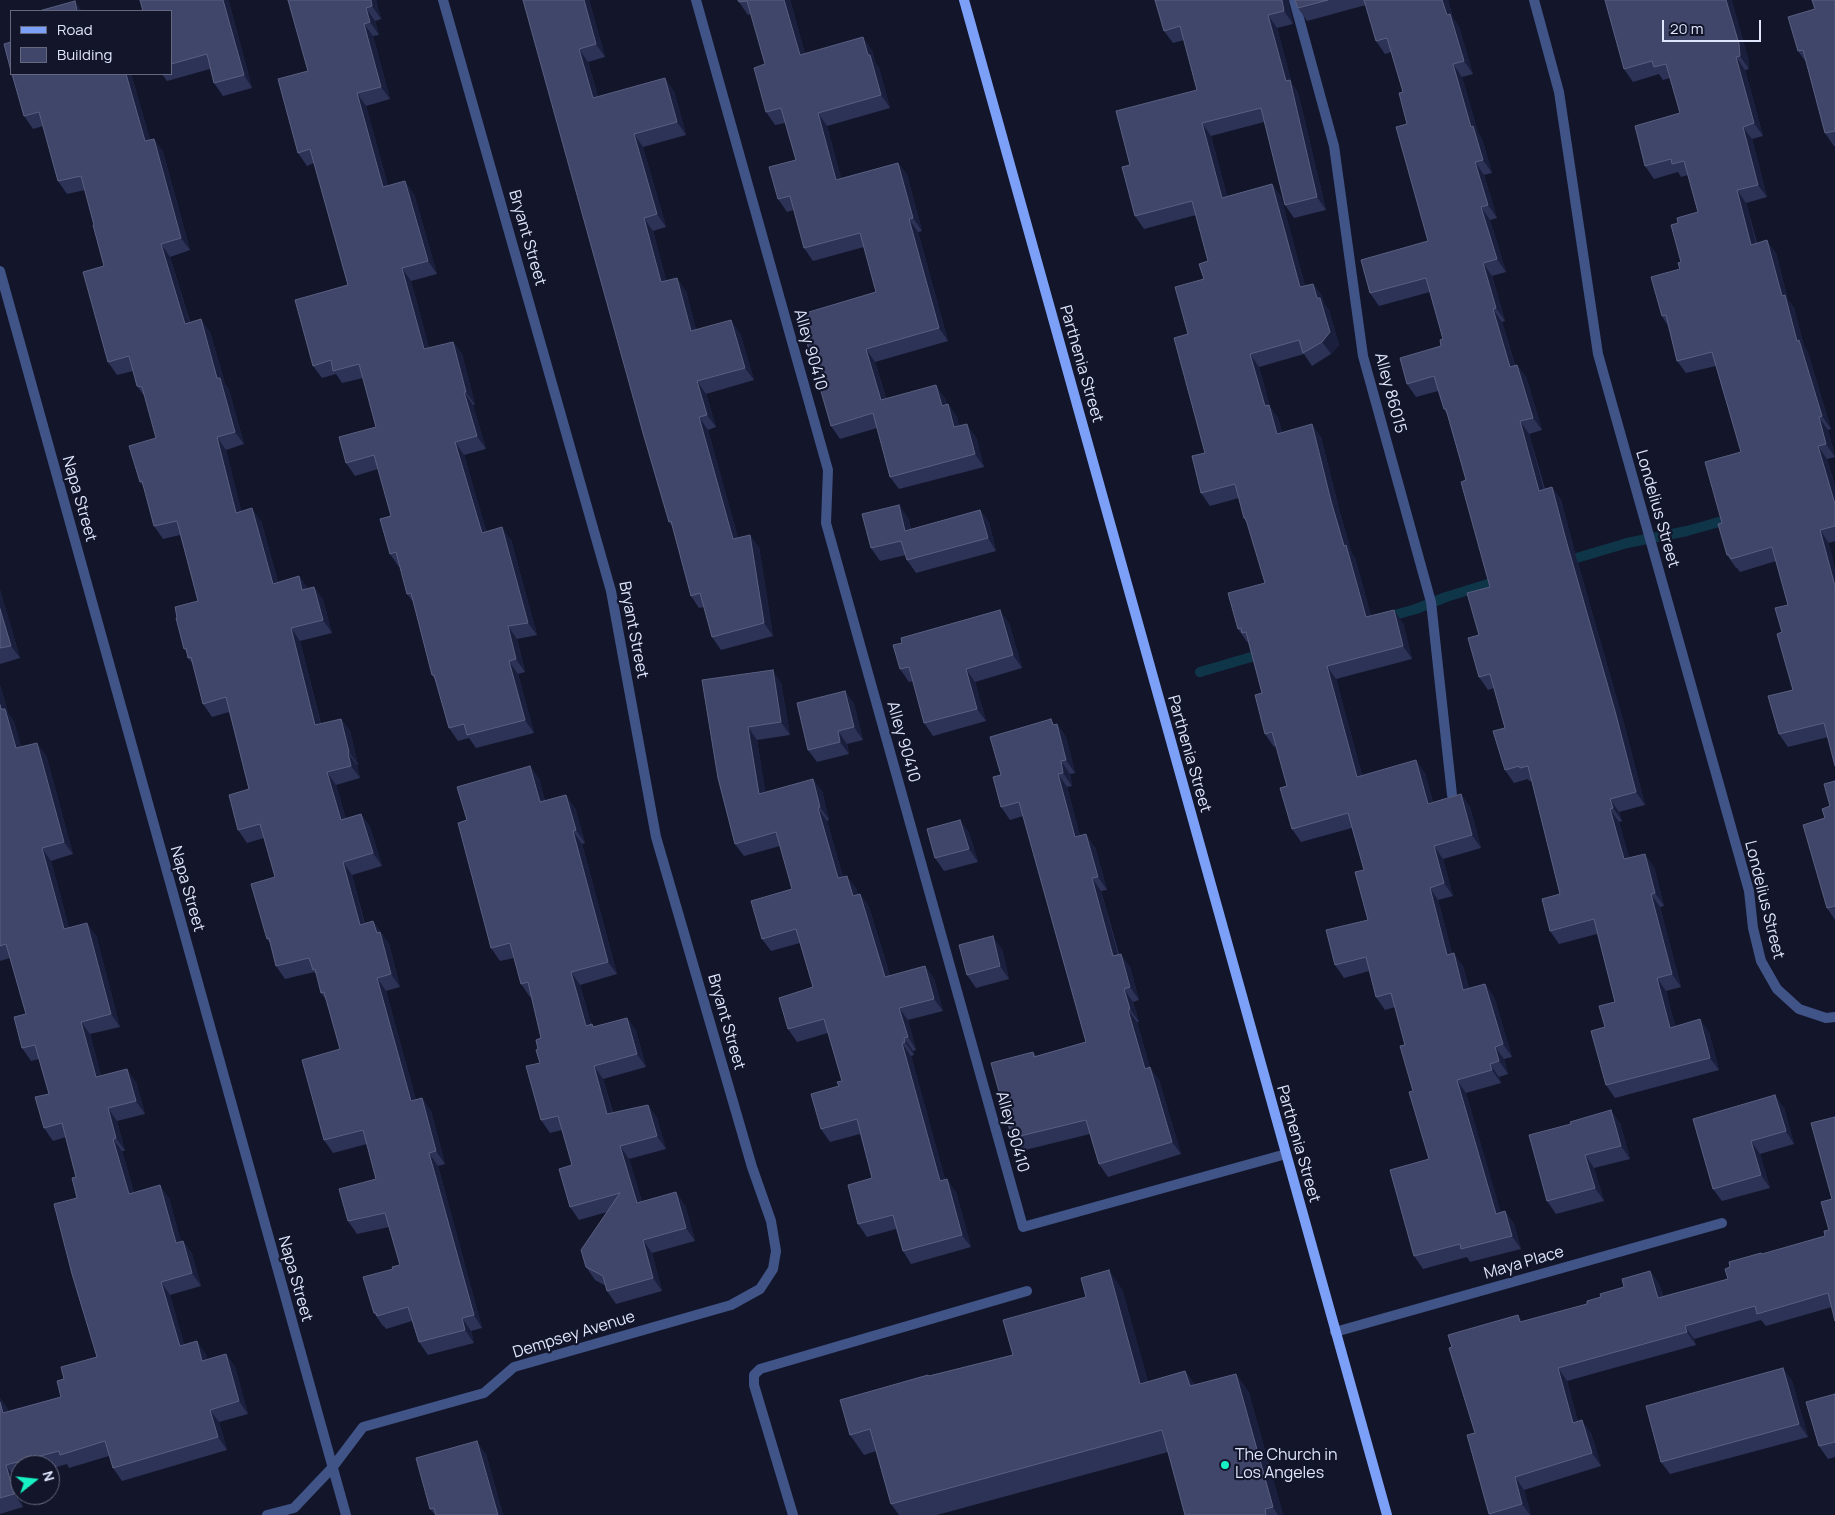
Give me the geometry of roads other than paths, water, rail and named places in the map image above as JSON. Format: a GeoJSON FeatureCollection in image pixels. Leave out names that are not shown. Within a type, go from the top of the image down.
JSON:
{"type":"FeatureCollection","features":[{"type":"Feature","properties":{"kind":"main road","name":"Parthenia Street"},"geometry":{"type":"LineString","coordinates":[[964,0],[1387,1515]]}},
{"type":"Feature","properties":{"kind":"street","name":"Bryant Street"},"geometry":{"type":"LineString","coordinates":[[444,0],[611,590],[656,837],[752,1167],[771,1221],[776,1252],[773,1269]]}},
{"type":"Feature","properties":{"kind":"street","name":"Alley 90410"},"geometry":{"type":"LineString","coordinates":[[696,0],[828,470],[826,522],[1023,1227],[1286,1154]]}},
{"type":"Feature","properties":{"kind":"street","name":"Alley 86015"},"geometry":{"type":"LineString","coordinates":[[1294,0],[1334,146],[1363,356],[1432,602],[1452,795]]}},
{"type":"Feature","properties":{"kind":"street","name":"Londelius Street"},"geometry":{"type":"LineString","coordinates":[[1534,0],[1559,92],[1598,354],[1749,891],[1753,928],[1762,961],[1777,988],[1799,1009],[1826,1018],[1835,1017]]}},
{"type":"Feature","properties":{"kind":"street","name":"Napa Street"},"geometry":{"type":"LineString","coordinates":[[0,271],[346,1515]]}},
{"type":"Feature","properties":{"kind":"street","name":"Maya Place"},"geometry":{"type":"LineString","coordinates":[[1335,1332],[1722,1223]]}},
{"type":"Feature","properties":{"kind":"street","name":"Dempsey Avenue"},"geometry":{"type":"LineString","coordinates":[[267,1515],[294,1508],[332,1468],[363,1427],[484,1393],[514,1367],[731,1305],[760,1289],[773,1269]]}},
{"type":"Feature","properties":{"kind":"street"},"geometry":{"type":"LineString","coordinates":[[793,1515],[754,1385],[754,1375],[760,1369],[1028,1291]]}},
{"type":"Feature","properties":{"kind":"waterway"},"geometry":{"type":"LineString","coordinates":[[1563,562],[1627,543],[1687,531],[1733,518]]}},
{"type":"Feature","properties":{"kind":"waterway"},"geometry":{"type":"LineString","coordinates":[[1384,618],[1501,580]]}},
{"type":"Feature","properties":{"kind":"waterway"},"geometry":{"type":"LineString","coordinates":[[1200,672],[1265,653]]}},
{"type":"Feature","properties":{"kind":"place","name":"The Church in Los Angeles"},"geometry":{"type":"Point","coordinates":[1225,1465]}}]}
